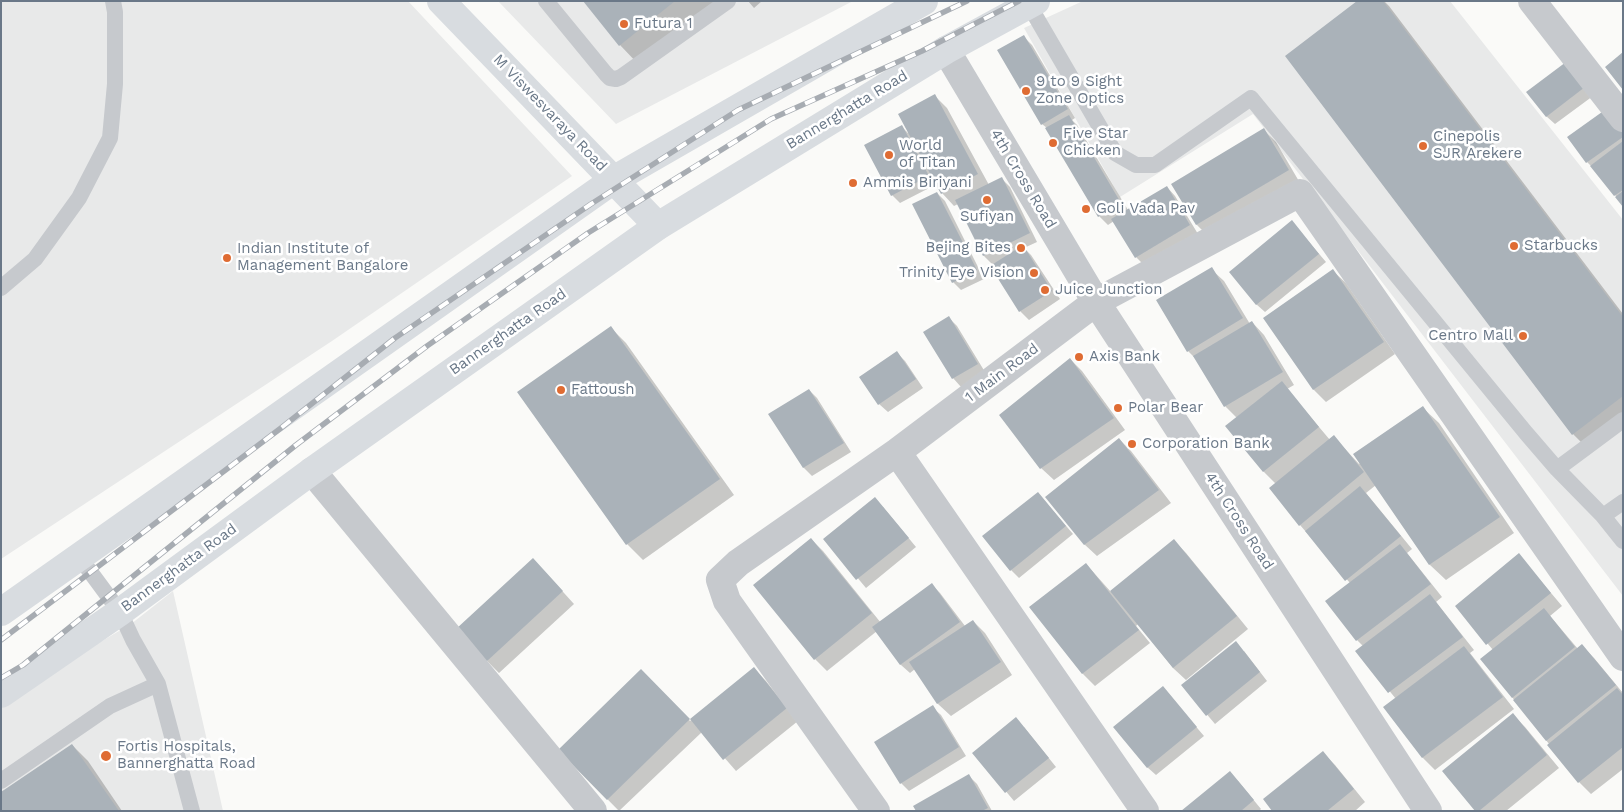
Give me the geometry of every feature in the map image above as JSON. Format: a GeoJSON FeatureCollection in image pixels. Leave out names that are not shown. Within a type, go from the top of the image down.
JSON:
{"type":"FeatureCollection","features":[{"type":"Feature","properties":{"kind":"main road","name":"M Viswesvaraya Road"},"geometry":{"type":"LineString","coordinates":[[441,1],[658,226]]}},
{"type":"Feature","properties":{"kind":"main road"},"geometry":{"type":"LineString","coordinates":[[1,612],[614,180],[924,1]]}},
{"type":"Feature","properties":{"kind":"main road","name":"Bannerghatta Road"},"geometry":{"type":"LineString","coordinates":[[1,694],[120,612],[312,472],[658,226],[946,50],[1033,3]]}},
{"type":"Feature","properties":{"kind":"street"},"geometry":{"type":"LineString","coordinates":[[1532,1],[1623,118]]}},
{"type":"Feature","properties":{"kind":"street","name":"4th Cross Road"},"geometry":{"type":"LineString","coordinates":[[946,50],[1096,302],[1428,811]]}},
{"type":"Feature","properties":{"kind":"street","name":"1 Main Road"},"geometry":{"type":"LineString","coordinates":[[876,811],[727,601],[720,580],[738,563],[897,452],[1096,302],[1300,193],[1623,657]]}},
{"type":"Feature","properties":{"kind":"street"},"geometry":{"type":"LineString","coordinates":[[897,452],[1145,811]]}},
{"type":"Feature","properties":{"kind":"street"},"geometry":{"type":"LineString","coordinates":[[312,472],[592,811]]}},
{"type":"Feature","properties":{"kind":"lane"},"geometry":{"type":"LineString","coordinates":[[1,288],[35,259],[79,198],[110,138],[115,84],[115,12],[113,1]]}},
{"type":"Feature","properties":{"kind":"lane"},"geometry":{"type":"LineString","coordinates":[[546,1],[606,74],[610,78],[616,79],[728,1]]}},
{"type":"Feature","properties":{"kind":"lane"},"geometry":{"type":"LineString","coordinates":[[1033,3],[1115,153],[1136,165],[1155,165],[1251,98],[1557,469],[1603,516],[1623,541]]}},
{"type":"Feature","properties":{"kind":"lane"},"geometry":{"type":"LineString","coordinates":[[1557,469],[1623,420]]}},
{"type":"Feature","properties":{"kind":"lane"},"geometry":{"type":"LineString","coordinates":[[1603,516],[1623,502]]}},
{"type":"Feature","properties":{"kind":"lane"},"geometry":{"type":"LineString","coordinates":[[80,558],[120,612],[133,640],[158,684],[192,811]]}},
{"type":"Feature","properties":{"kind":"lane"},"geometry":{"type":"LineString","coordinates":[[1,781],[110,706],[158,684]]}},
{"type":"Feature","properties":{"kind":"shaded area","name":"Indian Institute of Management Bangalore"},"geometry":{"type":"Polygon","coordinates":[[[1,1],[408,1],[572,176],[332,341],[1,559],[1,1]]]}},
{"type":"Feature","properties":{"kind":"shaded area"},"geometry":{"type":"Polygon","coordinates":[[[498,1],[853,1],[616,124],[498,1]]]}},
{"type":"Feature","properties":{"kind":"shaded area","name":"Centro Mall"},"geometry":{"type":"Polygon","coordinates":[[[1083,1],[1450,1],[1623,220],[1623,596],[1253,114],[1120,197],[1024,28],[1083,1]]]}},
{"type":"Feature","properties":{"kind":"shaded area","name":"Fortis Hospitals, Bannerghatta Road"},"geometry":{"type":"Polygon","coordinates":[[[173,591],[223,811],[1,811],[1,700],[131,624],[173,591]]]}},
{"type":"Feature","properties":{"kind":"building","name":"Futura 1"},"geometry":{"type":"Polygon","coordinates":[[[583,1],[675,1],[619,46],[583,1]]]}},
{"type":"Feature","properties":{"kind":"building"},"geometry":{"type":"Polygon","coordinates":[[[1357,1],[1383,1],[1623,317],[1623,396],[1572,435],[1285,56],[1357,1]]]}},
{"type":"Feature","properties":{"kind":"building"},"geometry":{"type":"Polygon","coordinates":[[[1024,35],[1068,109],[1041,125],[997,50],[1024,35]]]}},
{"type":"Feature","properties":{"kind":"building"},"geometry":{"type":"Polygon","coordinates":[[[1623,52],[1623,90],[1605,67],[1623,52]]]}},
{"type":"Feature","properties":{"kind":"building"},"geometry":{"type":"Polygon","coordinates":[[[1566,62],[1585,87],[1546,117],[1526,92],[1566,62]]]}},
{"type":"Feature","properties":{"kind":"building"},"geometry":{"type":"Polygon","coordinates":[[[935,94],[978,174],[941,194],[898,114],[935,94]]]}},
{"type":"Feature","properties":{"kind":"building"},"geometry":{"type":"Polygon","coordinates":[[[1609,107],[1623,126],[1623,137],[1586,163],[1567,137],[1609,107]]]}},
{"type":"Feature","properties":{"kind":"building"},"geometry":{"type":"Polygon","coordinates":[[[1069,115],[1121,203],[1098,217],[1045,128],[1069,115]]]}},
{"type":"Feature","properties":{"kind":"building"},"geometry":{"type":"Polygon","coordinates":[[[902,125],[929,176],[891,196],[864,145],[902,125]]]}},
{"type":"Feature","properties":{"kind":"building"},"geometry":{"type":"Polygon","coordinates":[[[1264,128],[1289,170],[1196,225],[1171,184],[1264,128]]]}},
{"type":"Feature","properties":{"kind":"building"},"geometry":{"type":"Polygon","coordinates":[[[1623,141],[1623,190],[1614,196],[1590,166],[1623,141]]]}},
{"type":"Feature","properties":{"kind":"building"},"geometry":{"type":"Polygon","coordinates":[[[1002,177],[1030,233],[983,256],[955,200],[1002,177]]]}},
{"type":"Feature","properties":{"kind":"building"},"geometry":{"type":"Polygon","coordinates":[[[1167,186],[1190,225],[1135,258],[1111,219],[1167,186]]]}},
{"type":"Feature","properties":{"kind":"building"},"geometry":{"type":"Polygon","coordinates":[[[1623,191],[1623,207],[1615,197],[1623,191]]]}},
{"type":"Feature","properties":{"kind":"building"},"geometry":{"type":"Polygon","coordinates":[[[937,192],[977,270],[952,283],[912,204],[937,192]]]}},
{"type":"Feature","properties":{"kind":"building"},"geometry":{"type":"Polygon","coordinates":[[[1292,220],[1319,254],[1256,305],[1229,272],[1292,220]]]}},
{"type":"Feature","properties":{"kind":"building"},"geometry":{"type":"Polygon","coordinates":[[[1023,245],[1052,291],[1019,312],[990,266],[1023,245]]]}},
{"type":"Feature","properties":{"kind":"building"},"geometry":{"type":"Polygon","coordinates":[[[1212,267],[1243,318],[1187,352],[1156,300],[1212,267]]]}},
{"type":"Feature","properties":{"kind":"building"},"geometry":{"type":"Polygon","coordinates":[[[1333,269],[1384,342],[1313,390],[1263,318],[1333,269]]]}},
{"type":"Feature","properties":{"kind":"building"},"geometry":{"type":"Polygon","coordinates":[[[949,316],[978,364],[952,379],[923,332],[949,316]]]}},
{"type":"Feature","properties":{"kind":"building"},"geometry":{"type":"Polygon","coordinates":[[[1252,321],[1283,372],[1224,407],[1193,356],[1252,321]]]}},
{"type":"Feature","properties":{"kind":"building"},"geometry":{"type":"Polygon","coordinates":[[[611,326],[720,479],[626,545],[517,392],[611,326]]]}},
{"type":"Feature","properties":{"kind":"building"},"geometry":{"type":"Polygon","coordinates":[[[897,351],[916,379],[878,405],[859,377],[897,351]]]}},
{"type":"Feature","properties":{"kind":"building"},"geometry":{"type":"Polygon","coordinates":[[[1070,358],[1114,418],[1040,469],[999,415],[1070,358]]]}},
{"type":"Feature","properties":{"kind":"building"},"geometry":{"type":"Polygon","coordinates":[[[1282,381],[1319,427],[1263,472],[1225,426],[1282,381]]]}},
{"type":"Feature","properties":{"kind":"building"},"geometry":{"type":"Polygon","coordinates":[[[809,389],[844,443],[803,468],[768,414],[809,389]]]}},
{"type":"Feature","properties":{"kind":"building"},"geometry":{"type":"Polygon","coordinates":[[[1423,406],[1500,517],[1429,565],[1353,454],[1423,406]]]}},
{"type":"Feature","properties":{"kind":"building"},"geometry":{"type":"Polygon","coordinates":[[[1334,435],[1364,472],[1299,526],[1269,488],[1334,435]]]}},
{"type":"Feature","properties":{"kind":"building"},"geometry":{"type":"Polygon","coordinates":[[[1119,438],[1159,490],[1084,545],[1045,497],[1119,438]]]}},
{"type":"Feature","properties":{"kind":"building"},"geometry":{"type":"Polygon","coordinates":[[[1360,486],[1401,536],[1345,581],[1305,531],[1360,486]]]}},
{"type":"Feature","properties":{"kind":"building"},"geometry":{"type":"Polygon","coordinates":[[[1038,492],[1066,526],[1010,571],[982,536],[1038,492]]]}},
{"type":"Feature","properties":{"kind":"building"},"geometry":{"type":"Polygon","coordinates":[[[875,497],[909,538],[856,580],[823,539],[875,497]]]}},
{"type":"Feature","properties":{"kind":"building"},"geometry":{"type":"Polygon","coordinates":[[[811,538],[872,613],[814,660],[753,585],[811,538]]]}},
{"type":"Feature","properties":{"kind":"building"},"geometry":{"type":"Polygon","coordinates":[[[1174,539],[1237,616],[1173,668],[1110,591],[1174,539]]]}},
{"type":"Feature","properties":{"kind":"building"},"geometry":{"type":"Polygon","coordinates":[[[1400,544],[1431,584],[1356,641],[1325,601],[1400,544]]]}},
{"type":"Feature","properties":{"kind":"building"},"geometry":{"type":"Polygon","coordinates":[[[1519,553],[1551,593],[1486,645],[1455,606],[1519,553]]]}},
{"type":"Feature","properties":{"kind":"building"},"geometry":{"type":"Polygon","coordinates":[[[533,558],[563,591],[486,662],[456,629],[533,558]]]}},
{"type":"Feature","properties":{"kind":"building"},"geometry":{"type":"Polygon","coordinates":[[[1086,563],[1139,630],[1082,674],[1029,607],[1086,563]]]}},
{"type":"Feature","properties":{"kind":"building"},"geometry":{"type":"Polygon","coordinates":[[[932,583],[960,622],[900,665],[872,627],[932,583]]]}},
{"type":"Feature","properties":{"kind":"building"},"geometry":{"type":"Polygon","coordinates":[[[1430,594],[1463,637],[1388,693],[1355,651],[1430,594]]]}},
{"type":"Feature","properties":{"kind":"building"},"geometry":{"type":"Polygon","coordinates":[[[1544,608],[1575,647],[1512,698],[1480,659],[1544,608]]]}},
{"type":"Feature","properties":{"kind":"building"},"geometry":{"type":"Polygon","coordinates":[[[973,620],[1001,662],[937,704],[909,662],[973,620]]]}},
{"type":"Feature","properties":{"kind":"building"},"geometry":{"type":"Polygon","coordinates":[[[1236,641],[1260,672],[1206,716],[1181,685],[1236,641]]]}},
{"type":"Feature","properties":{"kind":"building"},"geometry":{"type":"Polygon","coordinates":[[[1582,644],[1616,685],[1546,741],[1513,700],[1582,644]]]}},
{"type":"Feature","properties":{"kind":"building"},"geometry":{"type":"Polygon","coordinates":[[[1464,646],[1503,697],[1422,758],[1383,707],[1464,646]]]}},
{"type":"Feature","properties":{"kind":"building"},"geometry":{"type":"Polygon","coordinates":[[[754,667],[787,708],[723,760],[690,719],[754,667]]]}},
{"type":"Feature","properties":{"kind":"building"},"geometry":{"type":"Polygon","coordinates":[[[641,669],[690,719],[607,800],[558,750],[641,669]]]}},
{"type":"Feature","properties":{"kind":"building"},"geometry":{"type":"Polygon","coordinates":[[[1163,686],[1197,727],[1147,768],[1113,727],[1163,686]]]}},
{"type":"Feature","properties":{"kind":"building"},"geometry":{"type":"Polygon","coordinates":[[[1617,688],[1623,695],[1623,747],[1578,783],[1547,745],[1617,688]]]}},
{"type":"Feature","properties":{"kind":"building"},"geometry":{"type":"Polygon","coordinates":[[[933,705],[959,747],[900,784],[874,742],[933,705]]]}},
{"type":"Feature","properties":{"kind":"building"},"geometry":{"type":"Polygon","coordinates":[[[1513,713],[1547,755],[1479,811],[1475,811],[1442,771],[1513,713]]]}},
{"type":"Feature","properties":{"kind":"building"},"geometry":{"type":"Polygon","coordinates":[[[1016,717],[1049,758],[1005,793],[972,753],[1016,717]]]}},
{"type":"Feature","properties":{"kind":"building"},"geometry":{"type":"Polygon","coordinates":[[[72,744],[119,811],[1,811],[1,792],[72,744]]]}},
{"type":"Feature","properties":{"kind":"building"},"geometry":{"type":"Polygon","coordinates":[[[1323,751],[1354,789],[1327,811],[1272,811],[1263,799],[1323,751]]]}},
{"type":"Feature","properties":{"kind":"building"},"geometry":{"type":"Polygon","coordinates":[[[1230,771],[1254,800],[1241,811],[1181,811],[1230,771]]]}},
{"type":"Feature","properties":{"kind":"building"},"geometry":{"type":"Polygon","coordinates":[[[969,774],[988,808],[982,811],[916,811],[913,806],[969,774]]]}},
{"type":"Feature","properties":{"kind":"railway"},"geometry":{"type":"LineString","coordinates":[[1,640],[281,428],[395,338],[591,204],[738,110],[967,1]]}},
{"type":"Feature","properties":{"kind":"railway"},"geometry":{"type":"LineString","coordinates":[[1,678],[23,665],[296,445],[427,346],[588,233],[771,119],[922,51],[1019,1]]}},
{"type":"Feature","properties":{"kind":"place","name":"Futura 1"},"geometry":{"type":"Point","coordinates":[624,24]}},
{"type":"Feature","properties":{"kind":"place","name":"9 to 9 Sight Zone Optics"},"geometry":{"type":"Point","coordinates":[1026,91]}},
{"type":"Feature","properties":{"kind":"place","name":"Five Star Chicken"},"geometry":{"type":"Point","coordinates":[1053,143]}},
{"type":"Feature","properties":{"kind":"place","name":"Cinepolis SJR Arekere"},"geometry":{"type":"Point","coordinates":[1423,146]}},
{"type":"Feature","properties":{"kind":"place","name":"World of Titan"},"geometry":{"type":"Point","coordinates":[889,155]}},
{"type":"Feature","properties":{"kind":"place","name":"Ammis Biriyani"},"geometry":{"type":"Point","coordinates":[853,183]}},
{"type":"Feature","properties":{"kind":"place","name":"Sufiyan"},"geometry":{"type":"Point","coordinates":[987,200]}},
{"type":"Feature","properties":{"kind":"place","name":"Goli Vada Pav"},"geometry":{"type":"Point","coordinates":[1086,209]}},
{"type":"Feature","properties":{"kind":"place","name":"Starbucks"},"geometry":{"type":"Point","coordinates":[1514,246]}},
{"type":"Feature","properties":{"kind":"place","name":"Bejing Bites"},"geometry":{"type":"Point","coordinates":[1021,248]}},
{"type":"Feature","properties":{"kind":"place","name":"Indian Institute of Management Bangalore"},"geometry":{"type":"Point","coordinates":[227,258]}},
{"type":"Feature","properties":{"kind":"place","name":"Trinity Eye Vision"},"geometry":{"type":"Point","coordinates":[1034,273]}},
{"type":"Feature","properties":{"kind":"place","name":"Juice Junction"},"geometry":{"type":"Point","coordinates":[1045,290]}},
{"type":"Feature","properties":{"kind":"place","name":"Centro Mall"},"geometry":{"type":"Point","coordinates":[1523,336]}},
{"type":"Feature","properties":{"kind":"place","name":"Axis Bank"},"geometry":{"type":"Point","coordinates":[1079,357]}},
{"type":"Feature","properties":{"kind":"place","name":"Fattoush"},"geometry":{"type":"Point","coordinates":[561,390]}},
{"type":"Feature","properties":{"kind":"place","name":"Polar Bear"},"geometry":{"type":"Point","coordinates":[1118,408]}},
{"type":"Feature","properties":{"kind":"place","name":"Corporation Bank"},"geometry":{"type":"Point","coordinates":[1132,444]}},
{"type":"Feature","properties":{"kind":"place","name":"Fortis Hospitals, Bannerghatta Road"},"geometry":{"type":"Point","coordinates":[106,756]}}]}
